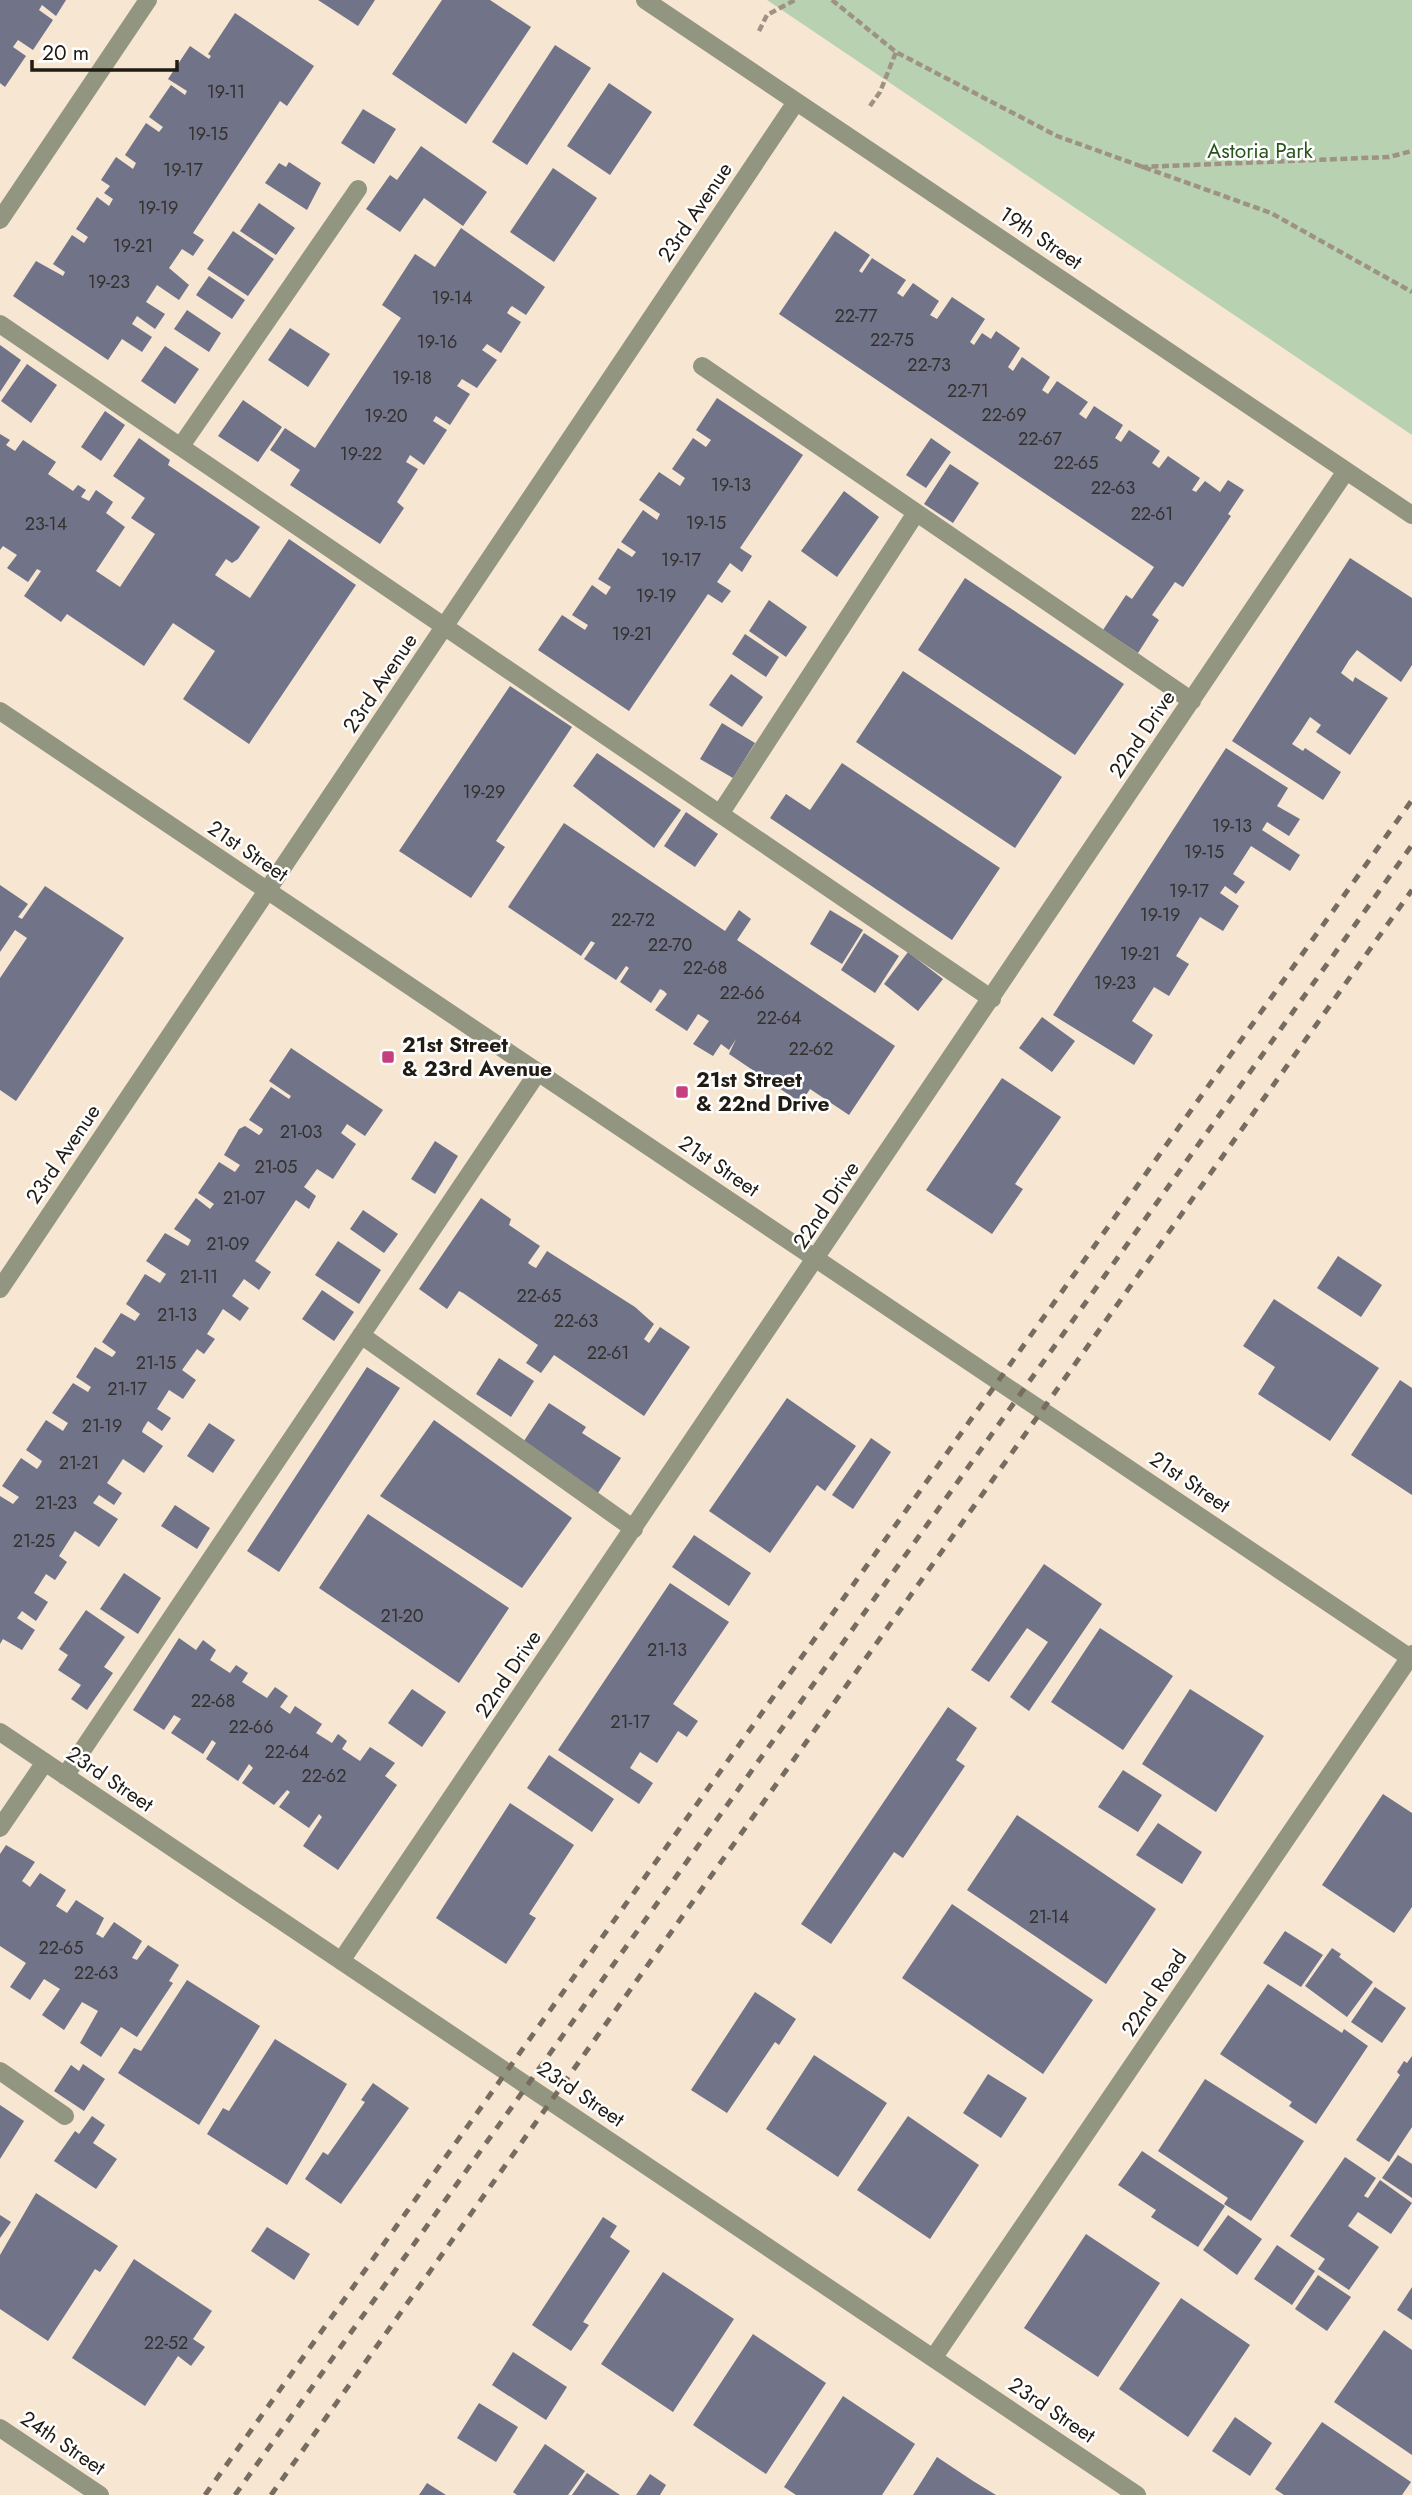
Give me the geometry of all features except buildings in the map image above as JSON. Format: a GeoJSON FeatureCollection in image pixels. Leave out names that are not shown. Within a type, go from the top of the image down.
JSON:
{"type":"FeatureCollection","features":[{"type":"Feature","properties":{"kind":"street","name":"19th Street"},"geometry":{"type":"LineString","coordinates":[[645,0],[1412,514]]}},
{"type":"Feature","properties":{"kind":"street"},"geometry":{"type":"LineString","coordinates":[[0,220],[146,1]]}},
{"type":"Feature","properties":{"kind":"street","name":"23rd Avenue"},"geometry":{"type":"LineString","coordinates":[[0,1289],[796,102]]}},
{"type":"Feature","properties":{"kind":"street"},"geometry":{"type":"LineString","coordinates":[[180,446],[358,189]]}},
{"type":"Feature","properties":{"kind":"street"},"geometry":{"type":"LineString","coordinates":[[0,324],[992,999]]}},
{"type":"Feature","properties":{"kind":"street"},"geometry":{"type":"LineString","coordinates":[[702,366],[1192,701]]}},
{"type":"Feature","properties":{"kind":"street","name":"22nd Drive"},"geometry":{"type":"LineString","coordinates":[[341,1961],[1346,471]]}},
{"type":"Feature","properties":{"kind":"street"},"geometry":{"type":"LineString","coordinates":[[720,814],[916,513]]}},
{"type":"Feature","properties":{"kind":"street","name":"21st Street"},"geometry":{"type":"LineString","coordinates":[[0,711],[1411,1657]]}},
{"type":"Feature","properties":{"kind":"street"},"geometry":{"type":"LineString","coordinates":[[65,1776],[538,1072]]}},
{"type":"Feature","properties":{"kind":"street"},"geometry":{"type":"LineString","coordinates":[[361,1335],[634,1529]]}},
{"type":"Feature","properties":{"kind":"street","name":"22nd Road"},"geometry":{"type":"LineString","coordinates":[[933,2357],[1411,1657]]}},
{"type":"Feature","properties":{"kind":"street","name":"23rd Street"},"geometry":{"type":"LineString","coordinates":[[0,1732],[1137,2495]]}},
{"type":"Feature","properties":{"kind":"street"},"geometry":{"type":"LineString","coordinates":[[0,1829],[45,1762]]}},
{"type":"Feature","properties":{"kind":"street"},"geometry":{"type":"LineString","coordinates":[[0,2071],[65,2116]]}},
{"type":"Feature","properties":{"kind":"street","name":"24th Street"},"geometry":{"type":"LineString","coordinates":[[0,2428],[100,2495]]}},
{"type":"Feature","properties":{"kind":"path"},"geometry":{"type":"LineString","coordinates":[[759,31],[767,15],[794,0]]}},
{"type":"Feature","properties":{"kind":"path"},"geometry":{"type":"LineString","coordinates":[[832,0],[896,52],[1057,136],[1136,167],[1271,213],[1412,292]]}},
{"type":"Feature","properties":{"kind":"path"},"geometry":{"type":"LineString","coordinates":[[870,106],[880,92],[896,52]]}},
{"type":"Feature","properties":{"kind":"path"},"geometry":{"type":"LineString","coordinates":[[1136,167],[1389,157],[1412,151]]}},
{"type":"Feature","properties":{"kind":"green space","name":"Astoria Park"},"geometry":{"type":"Polygon","coordinates":[[[767,0],[1412,0],[1412,435],[767,0]]]}},
{"type":"Feature","properties":{"kind":"railway"},"geometry":{"type":"LineString","coordinates":[[205,2495],[1412,800]]}},
{"type":"Feature","properties":{"kind":"railway"},"geometry":{"type":"LineString","coordinates":[[235,2495],[1412,845]]}},
{"type":"Feature","properties":{"kind":"railway"},"geometry":{"type":"LineString","coordinates":[[271,2495],[1412,890]]}},
{"type":"Feature","properties":{"kind":"place","name":"21st Street & 23rd Avenue"},"geometry":{"type":"Point","coordinates":[388,1057]}},
{"type":"Feature","properties":{"kind":"place","name":"21st Street & 22nd Drive"},"geometry":{"type":"Point","coordinates":[682,1092]}}]}
